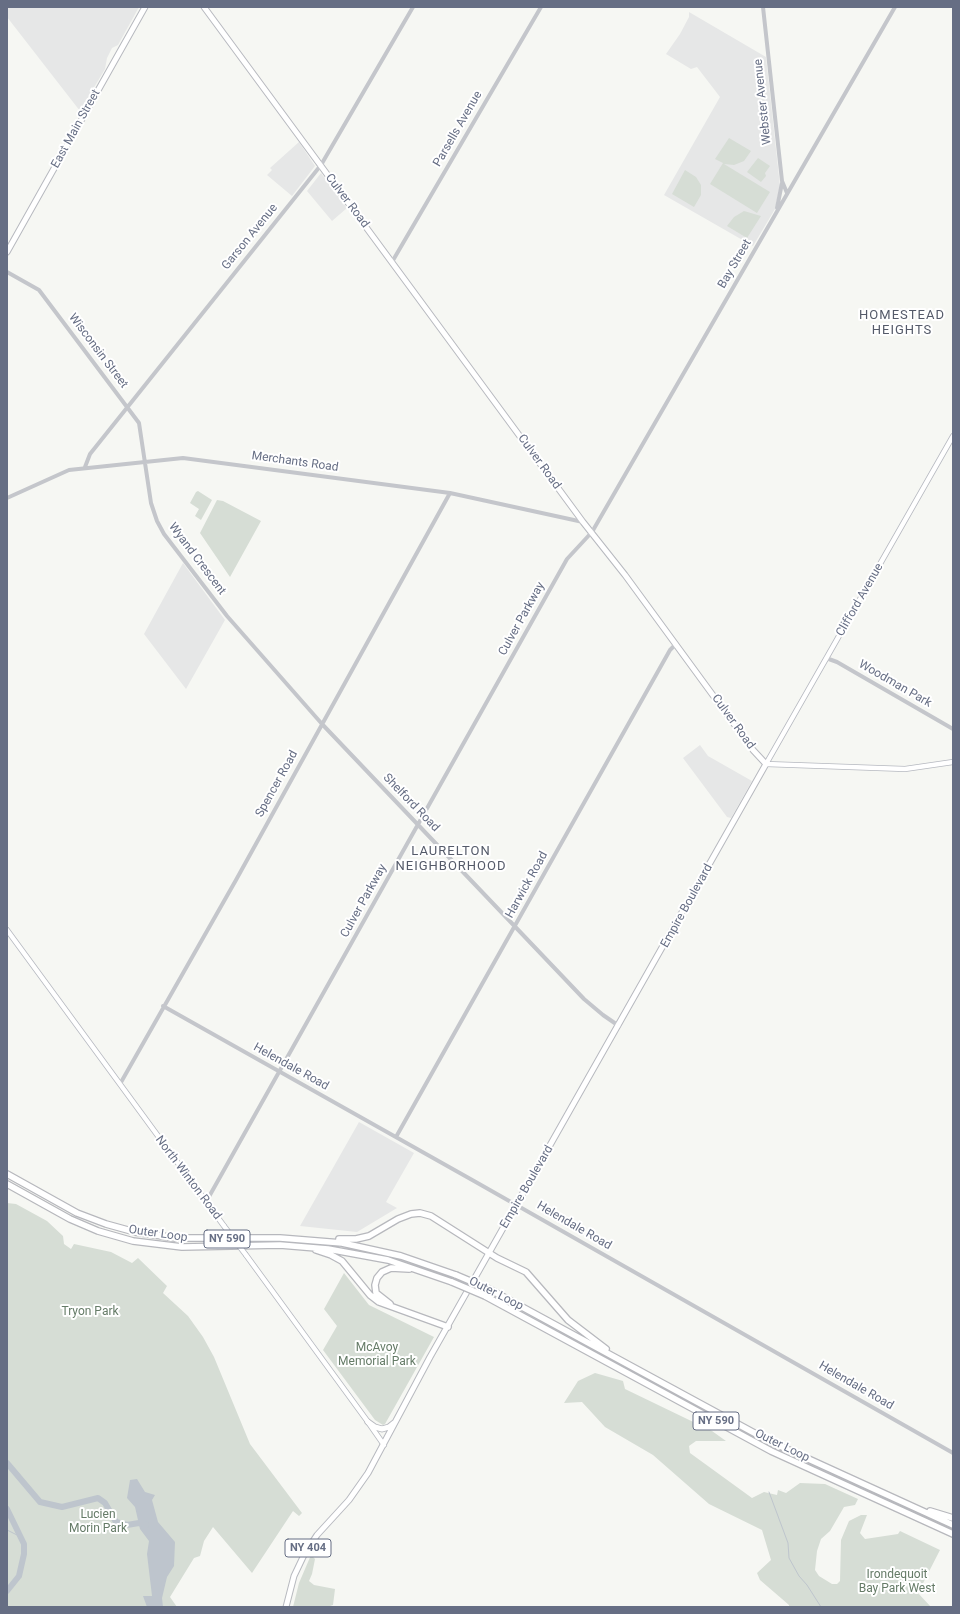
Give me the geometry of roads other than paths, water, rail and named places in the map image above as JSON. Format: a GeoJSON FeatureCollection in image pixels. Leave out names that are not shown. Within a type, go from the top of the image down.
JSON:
{"type":"FeatureCollection","features":[{"type":"Feature","properties":{"kind":"highway","name":"Outer Loop"},"geometry":{"type":"LineString","coordinates":[[7,1174],[77,1213],[129,1231],[182,1238],[293,1239],[342,1243],[372,1248],[413,1259],[489,1289],[769,1441],[953,1525]]}},
{"type":"Feature","properties":{"kind":"highway","name":"Outer Loop"},"geometry":{"type":"LineString","coordinates":[[7,1184],[70,1219],[133,1241],[188,1247],[286,1246],[322,1248],[370,1256],[411,1267],[452,1282],[485,1296],[771,1451],[953,1534]]}},
{"type":"Feature","properties":{"kind":"highway"},"geometry":{"type":"LineString","coordinates":[[293,1239],[360,1238],[374,1234],[404,1216],[418,1213],[437,1219],[489,1253],[528,1274],[568,1320],[624,1362]]}},
{"type":"Feature","properties":{"kind":"highway"},"geometry":{"type":"LineString","coordinates":[[286,1246],[316,1250],[336,1257],[347,1265],[373,1298],[383,1304],[448,1327]]}},
{"type":"Feature","properties":{"kind":"highway"},"geometry":{"type":"LineString","coordinates":[[405,1312],[385,1301],[376,1293],[375,1282],[382,1272],[391,1268],[402,1268],[452,1282]]}},
{"type":"Feature","properties":{"kind":"highway"},"geometry":{"type":"LineString","coordinates":[[882,1493],[953,1518]]}},
{"type":"Feature","properties":{"kind":"main road","name":"East Main Street"},"geometry":{"type":"LineString","coordinates":[[7,252],[145,7]]}},
{"type":"Feature","properties":{"kind":"main road","name":"Culver Road"},"geometry":{"type":"LineString","coordinates":[[204,7],[583,522],[676,644],[753,750],[766,764]]}},
{"type":"Feature","properties":{"kind":"main road","name":"Clifford Avenue"},"geometry":{"type":"LineString","coordinates":[[766,764],[953,436]]}},
{"type":"Feature","properties":{"kind":"main road"},"geometry":{"type":"LineString","coordinates":[[766,764],[905,769],[953,762]]}},
{"type":"Feature","properties":{"kind":"main road","name":"Empire Boulevard"},"geometry":{"type":"LineString","coordinates":[[286,1607],[296,1571],[307,1550],[317,1535],[358,1488],[384,1445],[489,1253],[619,1026],[766,764]]}},
{"type":"Feature","properties":{"kind":"main road","name":"North Winton Road"},"geometry":{"type":"LineString","coordinates":[[7,930],[384,1445]]}},
{"type":"Feature","properties":{"kind":"main road"},"geometry":{"type":"LineString","coordinates":[[368,1422],[375,1426],[384,1428],[389,1427],[396,1421]]}},
{"type":"Feature","properties":{"kind":"street","name":"Garson Avenue"},"geometry":{"type":"LineString","coordinates":[[85,467],[90,454],[321,165],[413,7]]}},
{"type":"Feature","properties":{"kind":"street","name":"Parsells Avenue"},"geometry":{"type":"LineString","coordinates":[[392,262],[541,7]]}},
{"type":"Feature","properties":{"kind":"street","name":"Webster Avenue"},"geometry":{"type":"LineString","coordinates":[[763,7],[782,181],[787,194]]}},
{"type":"Feature","properties":{"kind":"street","name":"Bay Street"},"geometry":{"type":"LineString","coordinates":[[592,532],[895,7]]}},
{"type":"Feature","properties":{"kind":"street"},"geometry":{"type":"LineString","coordinates":[[774,216],[782,181]]}},
{"type":"Feature","properties":{"kind":"street","name":"Wisconsin Street"},"geometry":{"type":"LineString","coordinates":[[7,272],[39,290],[141,426],[146,461]]}},
{"type":"Feature","properties":{"kind":"street","name":"Merchants Road"},"geometry":{"type":"LineString","coordinates":[[7,498],[68,470],[85,467],[188,458],[450,493],[583,522]]}},
{"type":"Feature","properties":{"kind":"street","name":"Wyand Crescent"},"geometry":{"type":"LineString","coordinates":[[146,461],[151,503],[157,522],[230,620]]}},
{"type":"Feature","properties":{"kind":"street","name":"Spencer Road"},"geometry":{"type":"LineString","coordinates":[[120,1084],[450,493]]}},
{"type":"Feature","properties":{"kind":"street","name":"Culver Parkway"},"geometry":{"type":"LineString","coordinates":[[206,1202],[567,559],[592,532]]}},
{"type":"Feature","properties":{"kind":"street","name":"Shelford Road"},"geometry":{"type":"LineString","coordinates":[[230,620],[322,724],[590,1005],[619,1026]]}},
{"type":"Feature","properties":{"kind":"street","name":"Harwick Road"},"geometry":{"type":"LineString","coordinates":[[396,1137],[670,650],[676,644]]}},
{"type":"Feature","properties":{"kind":"street","name":"Woodman Park"},"geometry":{"type":"LineString","coordinates":[[826,658],[837,662],[953,729]]}},
{"type":"Feature","properties":{"kind":"street","name":"Helendale Road"},"geometry":{"type":"LineString","coordinates":[[163,1006],[953,1453]]}},
{"type":"Feature","properties":{"kind":"waterway"},"geometry":{"type":"LineString","coordinates":[[7,1463],[40,1502],[62,1507],[98,1498],[105,1503],[116,1522],[127,1525],[139,1523],[146,1525]]}},
{"type":"Feature","properties":{"kind":"waterway"},"geometry":{"type":"LineString","coordinates":[[769,1492],[788,1543],[789,1558],[799,1576],[807,1585],[821,1607]]}},
{"type":"Feature","properties":{"kind":"waterway"},"geometry":{"type":"LineString","coordinates":[[7,1509],[24,1544],[24,1554],[19,1576],[7,1591]]}},
{"type":"Feature","properties":{"kind":"waterway"},"geometry":{"type":"LineString","coordinates":[[7,1530],[19,1536]]}},
{"type":"Feature","properties":{"kind":"district","name":"HOMESTEAD HEIGHTS"},"geometry":{"type":"Point","coordinates":[902,324]}},
{"type":"Feature","properties":{"kind":"district","name":"LAURELTON NEIGHBORHOOD"},"geometry":{"type":"Point","coordinates":[451,860]}},
{"type":"Feature","properties":{"kind":"park label","name":"Tryon Park"},"geometry":{"type":"Point","coordinates":[90,1312]}},
{"type":"Feature","properties":{"kind":"park label","name":"McAvoy Memorial Park"},"geometry":{"type":"Point","coordinates":[377,1355]}},
{"type":"Feature","properties":{"kind":"park label","name":"Lucien Morin Park"},"geometry":{"type":"Point","coordinates":[98,1522]}},
{"type":"Feature","properties":{"kind":"park label","name":"Irondequoit Bay Park West"},"geometry":{"type":"Point","coordinates":[897,1582]}}]}
